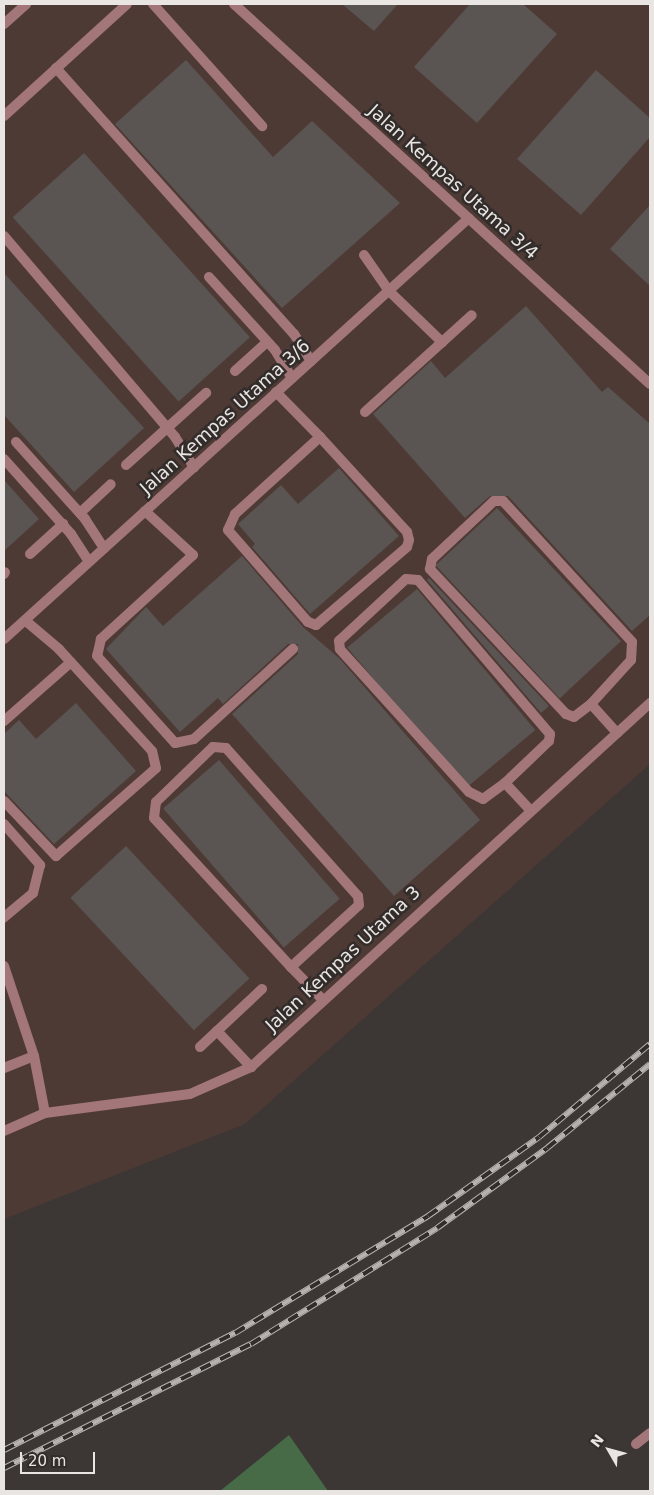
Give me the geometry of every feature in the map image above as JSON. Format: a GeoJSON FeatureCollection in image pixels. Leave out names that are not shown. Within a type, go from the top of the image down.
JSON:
{"type":"FeatureCollection","features":[{"type":"Feature","properties":{"kind":"street"},"geometry":{"type":"LineString","coordinates":[[4,24],[26,4]]}},
{"type":"Feature","properties":{"kind":"street"},"geometry":{"type":"LineString","coordinates":[[4,116],[127,4]]}},
{"type":"Feature","properties":{"kind":"street"},"geometry":{"type":"LineString","coordinates":[[154,4],[262,126]]}},
{"type":"Feature","properties":{"kind":"street","name":"Jalan Kempas Utama 3/4"},"geometry":{"type":"LineString","coordinates":[[234,4],[650,384]]}},
{"type":"Feature","properties":{"kind":"street"},"geometry":{"type":"LineString","coordinates":[[56,68],[294,334],[311,361]]}},
{"type":"Feature","properties":{"kind":"street","name":"Jalan Kempas Utama 3/6"},"geometry":{"type":"LineString","coordinates":[[4,639],[27,622],[104,548],[469,218]]}},
{"type":"Feature","properties":{"kind":"street"},"geometry":{"type":"LineString","coordinates":[[4,236],[167,428],[194,467]]}},
{"type":"Feature","properties":{"kind":"street"},"geometry":{"type":"LineString","coordinates":[[364,255],[389,291],[442,342]]}},
{"type":"Feature","properties":{"kind":"street"},"geometry":{"type":"LineString","coordinates":[[209,277],[267,342],[292,378]]}},
{"type":"Feature","properties":{"kind":"street"},"geometry":{"type":"LineString","coordinates":[[365,412],[472,315]]}},
{"type":"Feature","properties":{"kind":"street"},"geometry":{"type":"LineString","coordinates":[[235,371],[267,342]]}},
{"type":"Feature","properties":{"kind":"street"},"geometry":{"type":"LineString","coordinates":[[276,392],[320,437],[407,532],[409,540],[407,547],[316,626],[308,622],[228,530],[235,514],[320,437]]}},
{"type":"Feature","properties":{"kind":"street"},"geometry":{"type":"LineString","coordinates":[[126,465],[206,393]]}},
{"type":"Feature","properties":{"kind":"street"},"geometry":{"type":"LineString","coordinates":[[16,442],[80,513],[104,548]]}},
{"type":"Feature","properties":{"kind":"street"},"geometry":{"type":"LineString","coordinates":[[4,459],[62,524],[89,562]]}},
{"type":"Feature","properties":{"kind":"street"},"geometry":{"type":"LineString","coordinates":[[80,513],[111,484]]}},
{"type":"Feature","properties":{"kind":"street"},"geometry":{"type":"LineString","coordinates":[[503,500],[632,642],[631,660],[591,704],[574,716],[566,714],[430,569],[432,559],[494,501],[503,500]]}},
{"type":"Feature","properties":{"kind":"street"},"geometry":{"type":"LineString","coordinates":[[145,511],[193,555],[101,639],[97,656],[175,743],[194,738],[293,649]]}},
{"type":"Feature","properties":{"kind":"street"},"geometry":{"type":"LineString","coordinates":[[30,554],[62,524]]}},
{"type":"Feature","properties":{"kind":"street"},"geometry":{"type":"LineString","coordinates":[[406,579],[418,580],[550,734],[549,741],[505,783],[483,799],[469,792],[340,649],[339,641],[406,579]]}},
{"type":"Feature","properties":{"kind":"street"},"geometry":{"type":"LineString","coordinates":[[4,801],[56,856],[156,768],[152,751],[71,662],[27,622]]}},
{"type":"Feature","properties":{"kind":"street"},"geometry":{"type":"LineString","coordinates":[[4,721],[71,662]]}},
{"type":"Feature","properties":{"kind":"street","name":"Jalan Kempas Utama 3"},"geometry":{"type":"LineString","coordinates":[[4,1131],[46,1113],[190,1094],[251,1067],[322,999],[530,809],[650,703]]}},
{"type":"Feature","properties":{"kind":"street"},"geometry":{"type":"LineString","coordinates":[[591,704],[617,733]]}},
{"type":"Feature","properties":{"kind":"street"},"geometry":{"type":"LineString","coordinates":[[291,967],[359,905],[358,896],[226,748],[213,747],[156,802],[154,818],[291,967],[322,999]]}},
{"type":"Feature","properties":{"kind":"street"},"geometry":{"type":"LineString","coordinates":[[505,783],[530,809]]}},
{"type":"Feature","properties":{"kind":"street"},"geometry":{"type":"LineString","coordinates":[[4,824],[40,865],[32,893],[4,917]]}},
{"type":"Feature","properties":{"kind":"street"},"geometry":{"type":"LineString","coordinates":[[4,966],[34,1056],[46,1113]]}},
{"type":"Feature","properties":{"kind":"street"},"geometry":{"type":"LineString","coordinates":[[200,1047],[262,989]]}},
{"type":"Feature","properties":{"kind":"street"},"geometry":{"type":"LineString","coordinates":[[217,1031],[251,1067]]}},
{"type":"Feature","properties":{"kind":"street"},"geometry":{"type":"LineString","coordinates":[[4,1068],[34,1056]]}},
{"type":"Feature","properties":{"kind":"street"},"geometry":{"type":"LineString","coordinates":[[636,1444],[650,1433]]}},
{"type":"Feature","properties":{"kind":"shaded area"},"geometry":{"type":"Polygon","coordinates":[[[4,4],[650,4],[650,764],[245,1124],[4,1219],[4,4]]]}},
{"type":"Feature","properties":{"kind":"green space"},"geometry":{"type":"Polygon","coordinates":[[[289,1435],[328,1491],[220,1491],[289,1435]]]}},
{"type":"Feature","properties":{"kind":"building"},"geometry":{"type":"Polygon","coordinates":[[[342,4],[398,4],[374,31],[342,4]]]}},
{"type":"Feature","properties":{"kind":"building"},"geometry":{"type":"Polygon","coordinates":[[[470,4],[523,4],[557,34],[477,123],[414,67],[470,4]]]}},
{"type":"Feature","properties":{"kind":"building"},"geometry":{"type":"Polygon","coordinates":[[[186,60],[273,157],[312,121],[400,203],[282,308],[115,124],[186,60]]]}},
{"type":"Feature","properties":{"kind":"building"},"geometry":{"type":"Polygon","coordinates":[[[596,70],[650,118],[650,137],[581,215],[517,159],[596,70]]]}},
{"type":"Feature","properties":{"kind":"building"},"geometry":{"type":"Polygon","coordinates":[[[84,153],[250,337],[179,402],[13,217],[84,153]]]}},
{"type":"Feature","properties":{"kind":"building"},"geometry":{"type":"Polygon","coordinates":[[[650,205],[650,286],[610,249],[650,205]]]}},
{"type":"Feature","properties":{"kind":"building"},"geometry":{"type":"Polygon","coordinates":[[[4,273],[144,428],[74,492],[4,415],[4,273]]]}},
{"type":"Feature","properties":{"kind":"building"},"geometry":{"type":"Polygon","coordinates":[[[526,306],[602,392],[608,387],[650,424],[650,615],[632,631],[508,496],[490,496],[465,518],[373,414],[431,361],[445,378],[526,306]]]}},
{"type":"Feature","properties":{"kind":"building"},"geometry":{"type":"Polygon","coordinates":[[[339,468],[399,536],[310,614],[252,547],[255,544],[238,524],[281,485],[298,504],[339,468]]]}},
{"type":"Feature","properties":{"kind":"building"},"geometry":{"type":"Polygon","coordinates":[[[4,480],[39,519],[4,551],[4,480]]]}},
{"type":"Feature","properties":{"kind":"building"},"geometry":{"type":"Polygon","coordinates":[[[497,508],[621,641],[560,698],[436,565],[497,508]]]}},
{"type":"Feature","properties":{"kind":"building"},"geometry":{"type":"Polygon","coordinates":[[[242,556],[303,627],[340,659],[480,820],[394,896],[232,714],[298,654],[298,644],[288,644],[223,704],[218,698],[180,732],[106,649],[146,607],[163,626],[242,556]]]}},
{"type":"Feature","properties":{"kind":"building"},"geometry":{"type":"Polygon","coordinates":[[[429,578],[549,706],[541,713],[427,580],[429,578]]]}},
{"type":"Feature","properties":{"kind":"building"},"geometry":{"type":"Polygon","coordinates":[[[417,589],[535,730],[466,788],[347,647],[417,589]]]}},
{"type":"Feature","properties":{"kind":"building"},"geometry":{"type":"Polygon","coordinates":[[[76,703],[136,771],[54,844],[4,791],[4,734],[19,720],[36,739],[76,703]]]}},
{"type":"Feature","properties":{"kind":"building"},"geometry":{"type":"Polygon","coordinates":[[[219,760],[340,899],[284,947],[163,809],[219,760]]]}},
{"type":"Feature","properties":{"kind":"building"},"geometry":{"type":"Polygon","coordinates":[[[126,846],[249,978],[194,1030],[70,898],[126,846]]]}},
{"type":"Feature","properties":{"kind":"railway"},"geometry":{"type":"LineString","coordinates":[[4,1450],[235,1333],[428,1216],[539,1137],[650,1044]]}},
{"type":"Feature","properties":{"kind":"railway"},"geometry":{"type":"LineString","coordinates":[[4,1468],[251,1344],[437,1228],[547,1148],[650,1064]]}}]}
